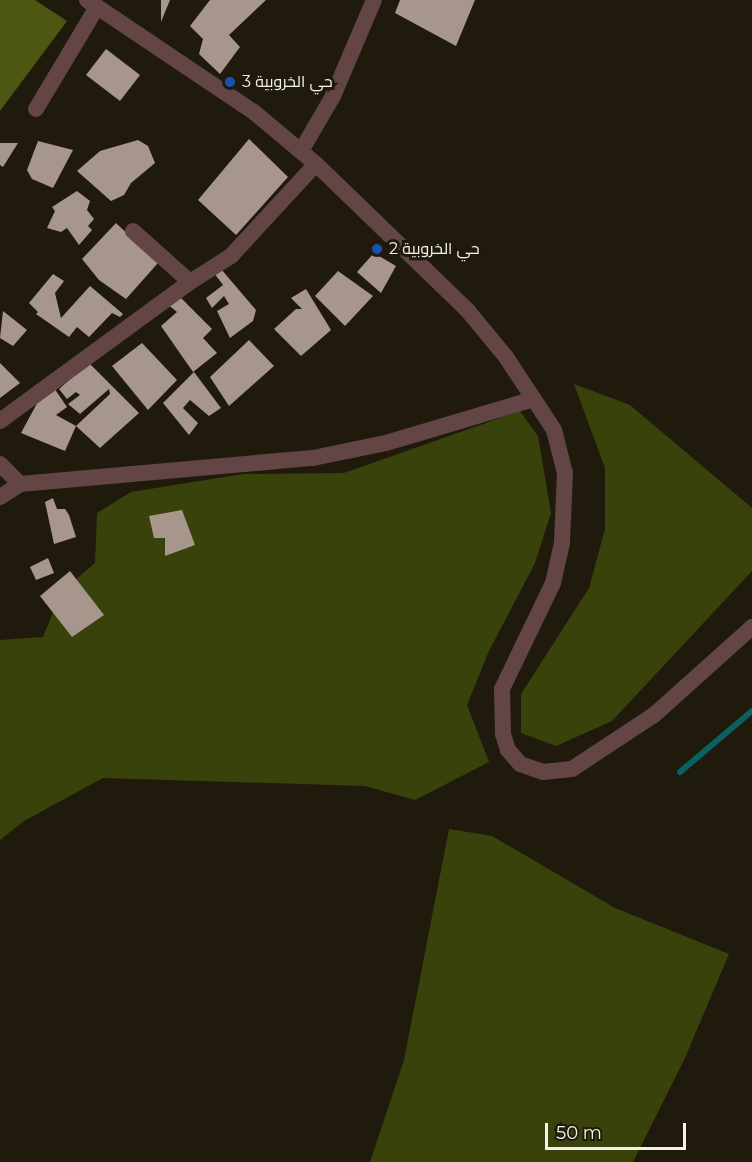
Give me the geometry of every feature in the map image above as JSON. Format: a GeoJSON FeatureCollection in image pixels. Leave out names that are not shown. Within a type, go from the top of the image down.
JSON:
{"type":"FeatureCollection","features":[{"type":"Feature","properties":{"kind":"street"},"geometry":{"type":"LineString","coordinates":[[301,151],[333,96],[374,0]]}},
{"type":"Feature","properties":{"kind":"street"},"geometry":{"type":"LineString","coordinates":[[36,109],[92,3],[209,81],[301,151],[468,311],[506,357],[554,430],[565,473],[566,511],[553,583],[502,688],[503,734],[508,750],[520,764],[543,772],[572,769],[654,715],[752,627]]}},
{"type":"Feature","properties":{"kind":"street"},"geometry":{"type":"LineString","coordinates":[[0,421],[190,282],[231,256],[316,164]]}},
{"type":"Feature","properties":{"kind":"street"},"geometry":{"type":"LineString","coordinates":[[133,231],[190,282]]}},
{"type":"Feature","properties":{"kind":"street"},"geometry":{"type":"LineString","coordinates":[[0,497],[20,484],[313,458],[386,443],[534,399]]}},
{"type":"Feature","properties":{"kind":"street"},"geometry":{"type":"LineString","coordinates":[[0,464],[20,484]]}},
{"type":"Feature","properties":{"kind":"green space"},"geometry":{"type":"Polygon","coordinates":[[[0,0],[35,0],[67,21],[0,111],[0,0]]]}},
{"type":"Feature","properties":{"kind":"green space"},"geometry":{"type":"Polygon","coordinates":[[[574,384],[630,405],[752,508],[752,571],[612,721],[556,746],[521,733],[521,694],[589,588],[605,529],[605,468],[574,384]]]}},
{"type":"Feature","properties":{"kind":"green space"},"geometry":{"type":"Polygon","coordinates":[[[520,411],[538,436],[551,513],[535,563],[489,651],[467,705],[489,762],[415,800],[365,786],[103,778],[24,821],[0,840],[0,640],[43,637],[61,592],[95,563],[97,513],[131,492],[243,474],[344,473],[520,411]]]}},
{"type":"Feature","properties":{"kind":"green space"},"geometry":{"type":"Polygon","coordinates":[[[449,829],[492,836],[615,908],[729,954],[685,1058],[633,1162],[370,1162],[404,1060],[449,829]]]}},
{"type":"Feature","properties":{"kind":"building"},"geometry":{"type":"Polygon","coordinates":[[[161,0],[170,0],[161,22],[161,0]]]}},
{"type":"Feature","properties":{"kind":"building"},"geometry":{"type":"Polygon","coordinates":[[[210,0],[266,0],[229,35],[240,47],[220,74],[199,54],[203,39],[190,26],[210,0]]]}},
{"type":"Feature","properties":{"kind":"building"},"geometry":{"type":"Polygon","coordinates":[[[400,0],[475,0],[456,46],[395,13],[400,0]]]}},
{"type":"Feature","properties":{"kind":"building"},"geometry":{"type":"Polygon","coordinates":[[[106,49],[140,75],[120,101],[86,75],[106,49]]]}},
{"type":"Feature","properties":{"kind":"building"},"geometry":{"type":"Polygon","coordinates":[[[249,139],[288,177],[236,235],[198,200],[249,139]]]}},
{"type":"Feature","properties":{"kind":"building"},"geometry":{"type":"Polygon","coordinates":[[[138,140],[148,146],[155,163],[131,183],[124,195],[111,201],[77,171],[100,151],[138,140]]]}},
{"type":"Feature","properties":{"kind":"building"},"geometry":{"type":"Polygon","coordinates":[[[38,141],[73,150],[53,188],[32,179],[27,170],[38,141]]]}},
{"type":"Feature","properties":{"kind":"building"},"geometry":{"type":"Polygon","coordinates":[[[0,143],[18,143],[3,167],[0,165],[0,143]]]}},
{"type":"Feature","properties":{"kind":"building"},"geometry":{"type":"Polygon","coordinates":[[[77,191],[90,201],[87,210],[94,219],[88,226],[92,230],[79,245],[67,228],[61,232],[47,228],[55,211],[52,207],[77,191]]]}},
{"type":"Feature","properties":{"kind":"building"},"geometry":{"type":"Polygon","coordinates":[[[116,223],[158,263],[126,299],[99,280],[82,259],[116,223]]]}},
{"type":"Feature","properties":{"kind":"building"},"geometry":{"type":"Polygon","coordinates":[[[374,253],[396,266],[381,293],[357,272],[374,253]]]}},
{"type":"Feature","properties":{"kind":"building"},"geometry":{"type":"Polygon","coordinates":[[[221,269],[256,310],[253,321],[230,338],[217,311],[229,304],[224,296],[212,308],[206,298],[223,285],[214,273],[221,269]]]}},
{"type":"Feature","properties":{"kind":"building"},"geometry":{"type":"Polygon","coordinates":[[[338,271],[373,296],[345,326],[315,296],[338,271]]]}},
{"type":"Feature","properties":{"kind":"building"},"geometry":{"type":"Polygon","coordinates":[[[53,274],[64,281],[55,293],[61,318],[90,286],[123,314],[120,317],[112,313],[89,337],[77,327],[69,337],[36,314],[38,312],[29,303],[53,274]]]}},
{"type":"Feature","properties":{"kind":"building"},"geometry":{"type":"Polygon","coordinates":[[[306,289],[331,330],[301,356],[274,329],[296,309],[302,309],[291,298],[306,289]]]}},
{"type":"Feature","properties":{"kind":"building"},"geometry":{"type":"Polygon","coordinates":[[[177,294],[212,329],[203,338],[217,353],[193,372],[161,326],[177,312],[166,303],[177,294]]]}},
{"type":"Feature","properties":{"kind":"building"},"geometry":{"type":"Polygon","coordinates":[[[3,311],[27,330],[13,346],[0,338],[3,311]]]}},
{"type":"Feature","properties":{"kind":"building"},"geometry":{"type":"Polygon","coordinates":[[[249,340],[274,366],[229,406],[210,377],[249,340]]]}},
{"type":"Feature","properties":{"kind":"building"},"geometry":{"type":"Polygon","coordinates":[[[142,343],[177,380],[148,410],[112,366],[142,343]]]}},
{"type":"Feature","properties":{"kind":"building"},"geometry":{"type":"Polygon","coordinates":[[[0,363],[20,383],[0,398],[0,363]]]}},
{"type":"Feature","properties":{"kind":"building"},"geometry":{"type":"Polygon","coordinates":[[[89,363],[139,413],[100,448],[76,426],[110,394],[109,389],[80,414],[68,404],[80,395],[76,392],[67,399],[59,389],[89,363]]]}},
{"type":"Feature","properties":{"kind":"building"},"geometry":{"type":"Polygon","coordinates":[[[194,372],[221,408],[209,416],[190,400],[183,408],[198,423],[189,435],[163,403],[194,372]]]}},
{"type":"Feature","properties":{"kind":"building"},"geometry":{"type":"Polygon","coordinates":[[[52,385],[67,407],[56,415],[76,426],[65,451],[21,433],[41,396],[52,385]]]}},
{"type":"Feature","properties":{"kind":"building"},"geometry":{"type":"Polygon","coordinates":[[[53,498],[57,509],[65,509],[69,515],[76,537],[54,544],[45,502],[53,498]]]}},
{"type":"Feature","properties":{"kind":"building"},"geometry":{"type":"Polygon","coordinates":[[[182,510],[195,545],[165,556],[165,538],[154,538],[149,516],[182,510]]]}},
{"type":"Feature","properties":{"kind":"building"},"geometry":{"type":"Polygon","coordinates":[[[48,558],[54,573],[36,580],[30,567],[48,558]]]}},
{"type":"Feature","properties":{"kind":"building"},"geometry":{"type":"Polygon","coordinates":[[[70,571],[104,615],[72,637],[40,596],[70,571]]]}},
{"type":"Feature","properties":{"kind":"waterway"},"geometry":{"type":"LineString","coordinates":[[680,772],[752,711]]}},
{"type":"Feature","properties":{"kind":"place","name":"حي الخروبية 3"},"geometry":{"type":"Point","coordinates":[230,82]}},
{"type":"Feature","properties":{"kind":"place","name":"حي الخروبية 2"},"geometry":{"type":"Point","coordinates":[377,249]}}]}
